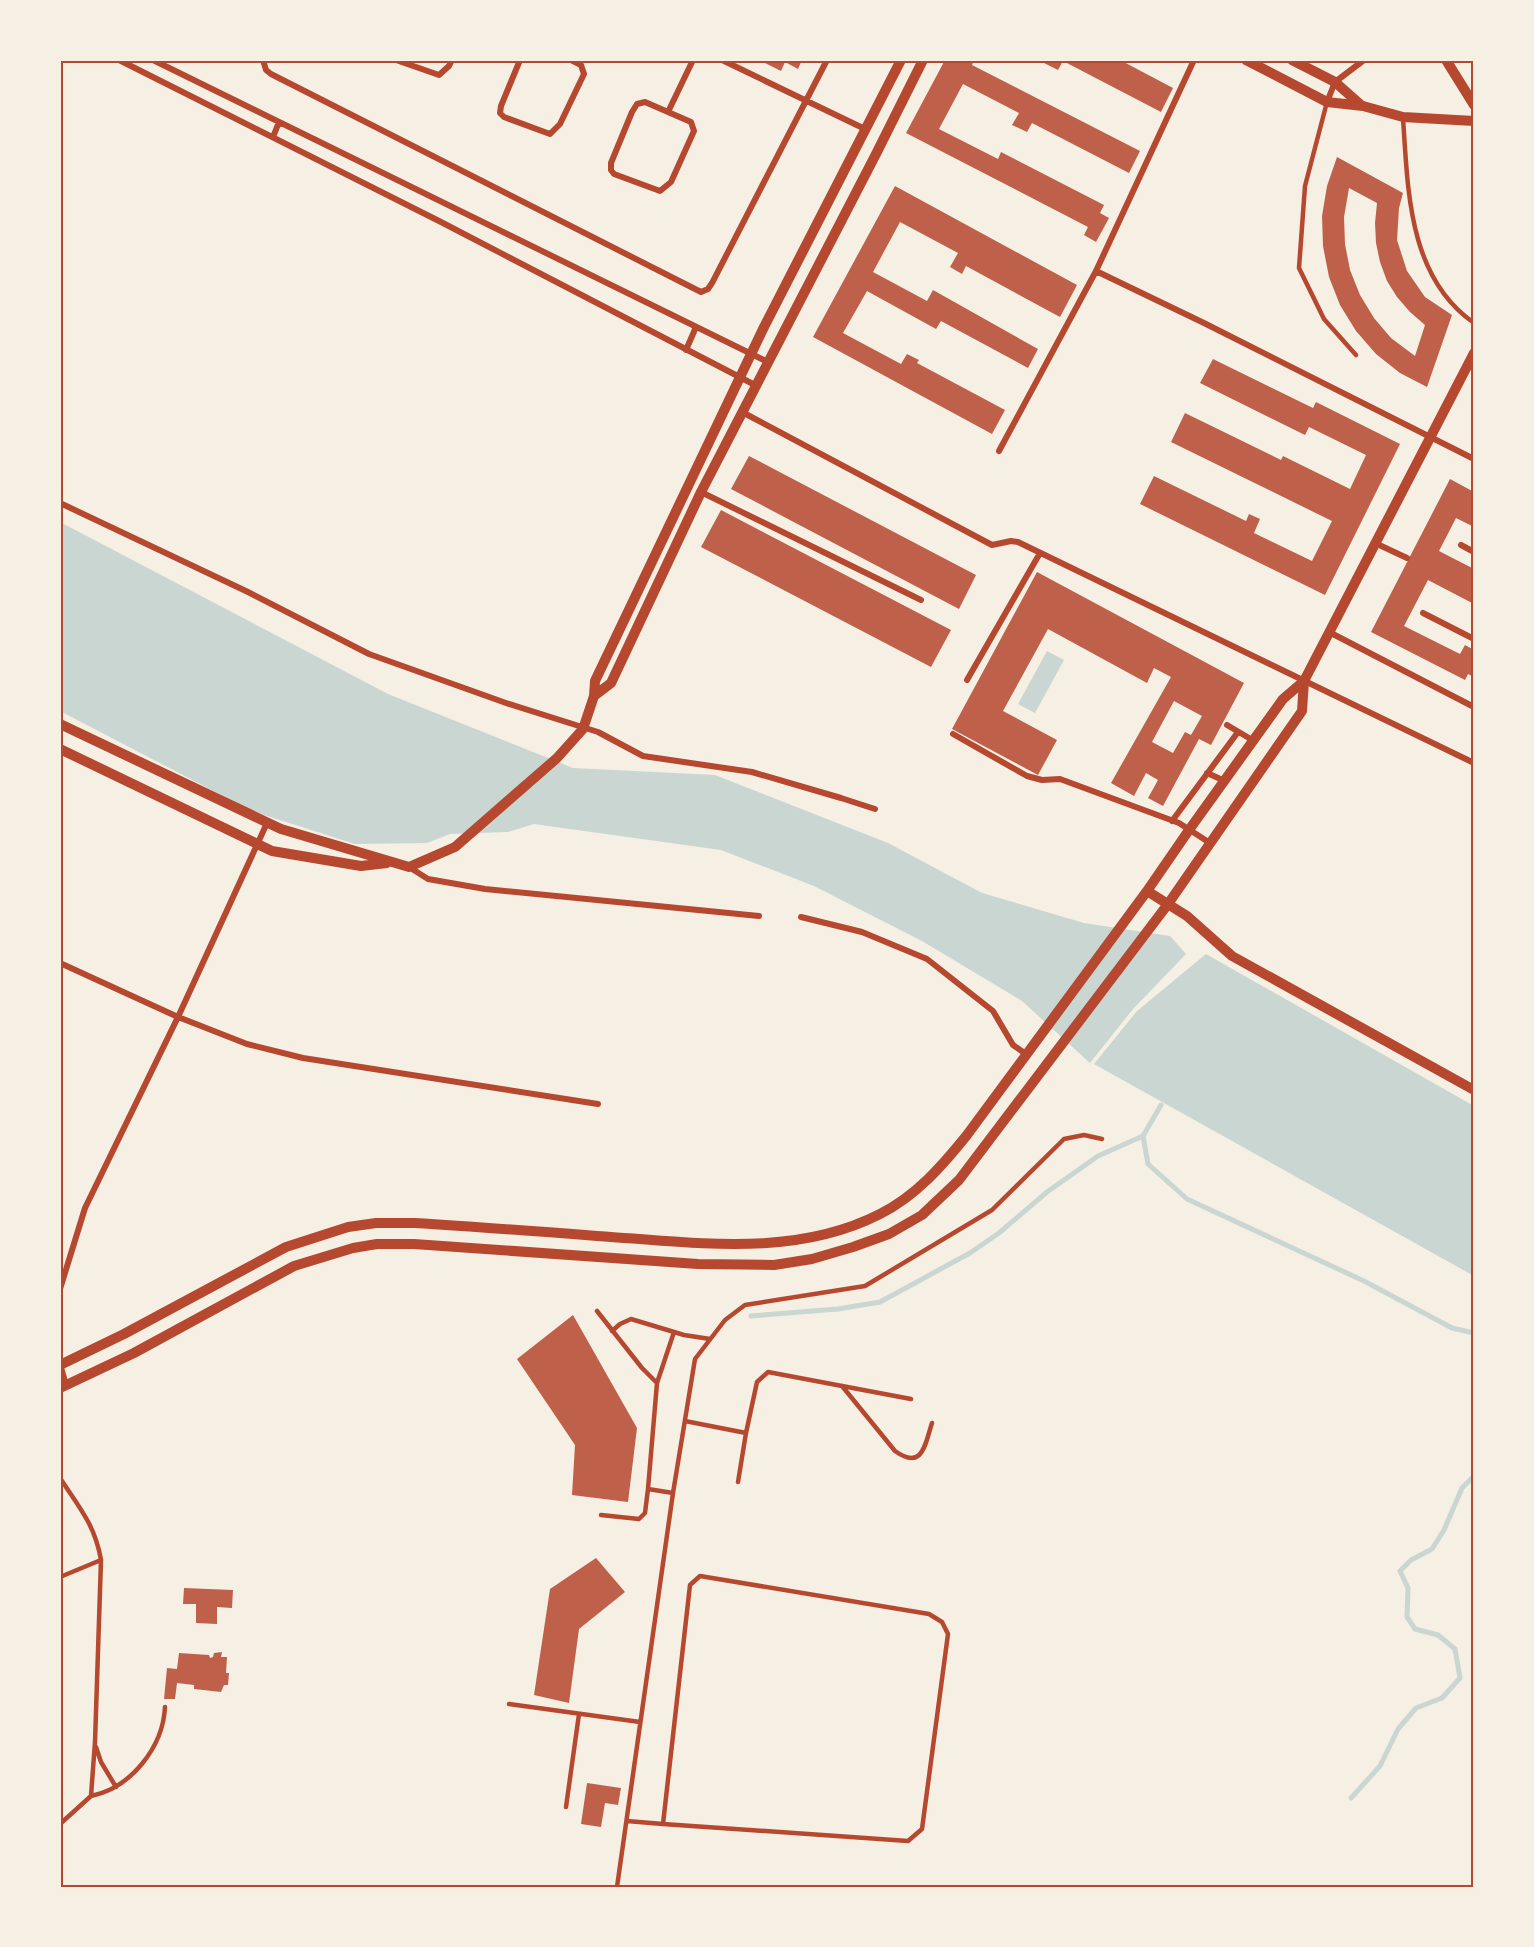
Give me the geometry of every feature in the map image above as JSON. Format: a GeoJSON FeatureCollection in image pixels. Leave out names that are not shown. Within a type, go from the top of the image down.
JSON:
{"type":"FeatureCollection","features":[{"type":"Feature","properties":{"kind":"street"},"geometry":{"type":"LineString","coordinates":[[119,60],[134,63],[755,385]]}},
{"type":"Feature","properties":{"kind":"street"},"geometry":{"type":"LineString","coordinates":[[153,60],[768,362]]}},
{"type":"Feature","properties":{"kind":"street"},"geometry":{"type":"LineString","coordinates":[[263,60],[266,70],[271,74],[701,292],[712,283],[827,60]]}},
{"type":"Feature","properties":{"kind":"street"},"geometry":{"type":"LineString","coordinates":[[396,60],[439,75],[452,60]]}},
{"type":"Feature","properties":{"kind":"street"},"geometry":{"type":"LineString","coordinates":[[520,60],[501,106],[501,112],[504,117],[550,134],[560,124],[584,74],[581,65],[571,60]]}},
{"type":"Feature","properties":{"kind":"street"},"geometry":{"type":"LineString","coordinates":[[668,112],[693,60]]}},
{"type":"Feature","properties":{"kind":"street"},"geometry":{"type":"LineString","coordinates":[[722,60],[865,129]]}},
{"type":"Feature","properties":{"kind":"street"},"geometry":{"type":"LineString","coordinates":[[409,867],[455,847],[557,758],[583,729],[594,696],[596,681],[751,354],[901,60]]}},
{"type":"Feature","properties":{"kind":"street"},"geometry":{"type":"LineString","coordinates":[[594,696],[611,683],[701,492],[923,60]]}},
{"type":"Feature","properties":{"kind":"street"},"geometry":{"type":"LineString","coordinates":[[999,451],[1096,271],[1194,60]]}},
{"type":"Feature","properties":{"kind":"street"},"geometry":{"type":"LineString","coordinates":[[1246,60],[1327,102],[1363,106],[1403,117],[1474,121]]}},
{"type":"Feature","properties":{"kind":"street"},"geometry":{"type":"LineString","coordinates":[[1292,60],[1335,82],[1363,106]]}},
{"type":"Feature","properties":{"kind":"street"},"geometry":{"type":"LineString","coordinates":[[1327,102],[1335,82],[1364,60]]}},
{"type":"Feature","properties":{"kind":"street"},"geometry":{"type":"LineString","coordinates":[[1446,60],[1474,105]]}},
{"type":"Feature","properties":{"kind":"street"},"geometry":{"type":"LineString","coordinates":[[645,102],[668,112],[691,122],[694,131],[671,182],[660,191],[614,174],[611,170],[611,163],[637,104],[645,102]]}},
{"type":"Feature","properties":{"kind":"street"},"geometry":{"type":"LineString","coordinates":[[273,137],[279,122]]}},
{"type":"Feature","properties":{"kind":"street"},"geometry":{"type":"LineString","coordinates":[[854,150],[873,161]]}},
{"type":"Feature","properties":{"kind":"street"},"geometry":{"type":"LineString","coordinates":[[1096,271],[1474,459]]}},
{"type":"Feature","properties":{"kind":"street"},"geometry":{"type":"LineString","coordinates":[[686,350],[696,327]]}},
{"type":"Feature","properties":{"kind":"street"},"geometry":{"type":"LineString","coordinates":[[1304,681],[1302,711],[1168,904],[959,1180],[922,1215],[889,1234],[853,1248],[812,1259],[774,1265],[698,1264],[414,1244],[377,1244],[352,1248],[294,1266],[113,1363],[63,1387],[60,1364],[104,1344],[286,1247],[348,1227],[376,1223],[415,1223],[699,1243],[773,1244],[807,1239],[847,1228],[880,1214],[910,1195],[938,1171],[968,1136],[1147,891],[1283,699],[1304,681],[1474,353]]}},
{"type":"Feature","properties":{"kind":"street"},"geometry":{"type":"LineString","coordinates":[[742,412],[992,545],[1011,541],[1040,553],[1474,763]]}},
{"type":"Feature","properties":{"kind":"street"},"geometry":{"type":"LineString","coordinates":[[701,492],[921,600]]}},
{"type":"Feature","properties":{"kind":"street"},"geometry":{"type":"LineString","coordinates":[[60,502],[248,592],[369,654],[605,735],[610,740],[643,756],[752,772],[875,809]]}},
{"type":"Feature","properties":{"kind":"street"},"geometry":{"type":"LineString","coordinates":[[674,517],[687,523]]}},
{"type":"Feature","properties":{"kind":"street"},"geometry":{"type":"LineString","coordinates":[[1375,543],[1407,558]]}},
{"type":"Feature","properties":{"kind":"street"},"geometry":{"type":"LineString","coordinates":[[1461,545],[1474,552]]}},
{"type":"Feature","properties":{"kind":"street"},"geometry":{"type":"LineString","coordinates":[[967,680],[1040,553]]}},
{"type":"Feature","properties":{"kind":"street"},"geometry":{"type":"LineString","coordinates":[[1423,614],[1474,639]]}},
{"type":"Feature","properties":{"kind":"street"},"geometry":{"type":"LineString","coordinates":[[1329,632],[1474,708]]}},
{"type":"Feature","properties":{"kind":"street"},"geometry":{"type":"LineString","coordinates":[[60,724],[267,823],[390,863],[409,867],[428,879],[485,889],[759,916]]}},
{"type":"Feature","properties":{"kind":"street"},"geometry":{"type":"LineString","coordinates":[[1227,725],[1254,741]]}},
{"type":"Feature","properties":{"kind":"street"},"geometry":{"type":"LineString","coordinates":[[1172,821],[1238,732]]}},
{"type":"Feature","properties":{"kind":"street"},"geometry":{"type":"LineString","coordinates":[[953,734],[1027,776],[1042,780],[1060,779],[1172,821],[1210,843]]}},
{"type":"Feature","properties":{"kind":"street"},"geometry":{"type":"LineString","coordinates":[[60,749],[272,851],[361,866],[390,863]]}},
{"type":"Feature","properties":{"kind":"street"},"geometry":{"type":"LineString","coordinates":[[1207,773],[1225,781]]}},
{"type":"Feature","properties":{"kind":"street"},"geometry":{"type":"LineString","coordinates":[[163,798],[171,778]]}},
{"type":"Feature","properties":{"kind":"street"},"geometry":{"type":"LineString","coordinates":[[60,1289],[85,1208],[178,1017],[267,823]]}},
{"type":"Feature","properties":{"kind":"street"},"geometry":{"type":"LineString","coordinates":[[299,856],[307,837]]}},
{"type":"Feature","properties":{"kind":"street"},"geometry":{"type":"LineString","coordinates":[[1147,891],[1187,916],[1232,956],[1474,1090]]}},
{"type":"Feature","properties":{"kind":"street"},"geometry":{"type":"LineString","coordinates":[[801,917],[862,932],[927,959],[993,1011],[1013,1045],[1027,1053]]}},
{"type":"Feature","properties":{"kind":"street"},"geometry":{"type":"LineString","coordinates":[[60,963],[178,1017],[247,1044],[303,1058],[598,1104]]}},
{"type":"Feature","properties":{"kind":"street"},"geometry":{"type":"LineString","coordinates":[[698,1264],[699,1243]]}},
{"type":"Feature","properties":{"kind":"street"},"geometry":{"type":"LineString","coordinates":[[104,1344],[113,1363]]}},
{"type":"Feature","properties":{"kind":"lane"},"geometry":{"type":"LineString","coordinates":[[1327,102],[1305,186],[1299,268],[1324,319],[1356,356]]}},
{"type":"Feature","properties":{"kind":"lane"},"geometry":{"type":"LineString","coordinates":[[1403,117],[1408,186],[1416,235],[1427,264],[1445,296],[1474,323]]}},
{"type":"Feature","properties":{"kind":"lane"},"geometry":{"type":"LineString","coordinates":[[617,1887],[673,1493],[695,1359],[725,1320],[745,1305],[865,1286],[992,1210],[1064,1139],[1084,1135],[1102,1139]]}},
{"type":"Feature","properties":{"kind":"lane"},"geometry":{"type":"LineString","coordinates":[[597,1311],[657,1383]]}},
{"type":"Feature","properties":{"kind":"lane"},"geometry":{"type":"LineString","coordinates":[[612,1331],[620,1323],[631,1319],[674,1332],[710,1339]]}},
{"type":"Feature","properties":{"kind":"lane"},"geometry":{"type":"LineString","coordinates":[[601,1515],[639,1519],[645,1513],[657,1383],[674,1332]]}},
{"type":"Feature","properties":{"kind":"lane"},"geometry":{"type":"LineString","coordinates":[[738,1482],[757,1382],[768,1372],[910,1399]]}},
{"type":"Feature","properties":{"kind":"lane"},"geometry":{"type":"LineString","coordinates":[[842,1386],[895,1451],[905,1458],[915,1458],[923,1452],[932,1423]]}},
{"type":"Feature","properties":{"kind":"lane"},"geometry":{"type":"LineString","coordinates":[[685,1422],[746,1433]]}},
{"type":"Feature","properties":{"kind":"lane"},"geometry":{"type":"LineString","coordinates":[[60,1478],[90,1524],[98,1540],[101,1560],[91,1796]]}},
{"type":"Feature","properties":{"kind":"lane"},"geometry":{"type":"LineString","coordinates":[[648,1489],[673,1493]]}},
{"type":"Feature","properties":{"kind":"lane"},"geometry":{"type":"LineString","coordinates":[[60,1576],[101,1560]]}},
{"type":"Feature","properties":{"kind":"lane"},"geometry":{"type":"LineString","coordinates":[[627,1821],[663,1824],[908,1841],[922,1829],[948,1634],[942,1622],[929,1614],[700,1576],[690,1585],[663,1824]]}},
{"type":"Feature","properties":{"kind":"lane"},"geometry":{"type":"LineString","coordinates":[[509,1704],[640,1722]]}},
{"type":"Feature","properties":{"kind":"lane"},"geometry":{"type":"LineString","coordinates":[[60,1824],[91,1796],[103,1794],[116,1787],[144,1763],[164,1723],[165,1707]]}},
{"type":"Feature","properties":{"kind":"lane"},"geometry":{"type":"LineString","coordinates":[[567,1807],[579,1714]]}},
{"type":"Feature","properties":{"kind":"lane"},"geometry":{"type":"LineString","coordinates":[[95,1742],[101,1762],[116,1787]]}},
{"type":"Feature","properties":{"kind":"shaded area"},"geometry":{"type":"Polygon","coordinates":[[[60,522],[388,694],[573,768],[715,775],[888,843],[982,893],[1084,923],[1170,936],[1186,954],[1133,1009],[1090,1063],[1022,1001],[922,941],[814,886],[721,850],[534,824],[508,832],[450,834],[427,843],[355,844],[252,811],[60,711],[60,522]]]}},
{"type":"Feature","properties":{"kind":"shaded area"},"geometry":{"type":"Polygon","coordinates":[[[1047,651],[1064,660],[1035,713],[1018,704],[1047,651]]]}},
{"type":"Feature","properties":{"kind":"shaded area"},"geometry":{"type":"Polygon","coordinates":[[[1206,954],[1474,1106],[1474,1276],[1094,1064],[1137,1011],[1206,954]]]}},
{"type":"Feature","properties":{"kind":"building"},"geometry":{"type":"Polygon","coordinates":[[[759,60],[802,60],[798,69],[785,62],[781,71],[759,60]]]}},
{"type":"Feature","properties":{"kind":"building"},"geometry":{"type":"Polygon","coordinates":[[[945,60],[974,60],[972,65],[1140,151],[1129,173],[1032,123],[1027,132],[1012,125],[1019,113],[963,84],[939,129],[998,159],[1001,152],[1104,205],[1100,213],[1109,218],[1096,242],[1084,235],[1088,227],[906,133],[945,60]]]}},
{"type":"Feature","properties":{"kind":"building"},"geometry":{"type":"Polygon","coordinates":[[[1046,60],[1120,60],[1173,88],[1161,112],[1063,61],[1058,70],[1044,63],[1046,60]]]}},
{"type":"Feature","properties":{"kind":"building"},"geometry":{"type":"Polygon","coordinates":[[[1337,157],[1403,193],[1399,208],[1397,240],[1407,271],[1425,297],[1452,315],[1427,387],[1400,373],[1376,354],[1356,331],[1340,305],[1329,277],[1323,246],[1322,216],[1327,186],[1337,157]],[[1349,188],[1344,217],[1345,244],[1350,270],[1360,295],[1374,318],[1391,338],[1415,356],[1425,325],[1397,297],[1387,281],[1376,243],[1377,203],[1349,188]]]}},
{"type":"Feature","properties":{"kind":"building"},"geometry":{"type":"Polygon","coordinates":[[[895,186],[1077,285],[1060,317],[966,266],[962,274],[950,267],[958,253],[900,222],[873,272],[927,301],[933,290],[1038,349],[1028,368],[941,321],[936,329],[867,291],[843,333],[901,364],[907,354],[919,360],[917,363],[1005,410],[992,434],[813,337],[895,186]]]}},
{"type":"Feature","properties":{"kind":"building"},"geometry":{"type":"Polygon","coordinates":[[[1213,359],[1313,408],[1316,402],[1400,444],[1325,595],[1140,504],[1154,476],[1246,521],[1249,514],[1260,519],[1254,533],[1312,561],[1332,521],[1171,442],[1185,413],[1281,460],[1283,456],[1350,489],[1366,455],[1309,427],[1305,435],[1200,383],[1213,359]]]}},
{"type":"Feature","properties":{"kind":"building"},"geometry":{"type":"Polygon","coordinates":[[[749,456],[976,575],[959,609],[731,489],[749,456]]]}},
{"type":"Feature","properties":{"kind":"building"},"geometry":{"type":"Polygon","coordinates":[[[1450,479],[1474,492],[1474,527],[1456,518],[1439,551],[1474,569],[1474,604],[1428,580],[1404,626],[1460,654],[1465,645],[1474,650],[1474,677],[1468,674],[1465,680],[1371,632],[1450,479]]]}},
{"type":"Feature","properties":{"kind":"building"},"geometry":{"type":"Polygon","coordinates":[[[721,510],[951,630],[931,667],[701,547],[721,510]]]}},
{"type":"Feature","properties":{"kind":"building"},"geometry":{"type":"Polygon","coordinates":[[[1037,572],[1244,683],[1211,745],[1199,739],[1163,806],[1148,798],[1158,780],[1146,773],[1134,796],[1111,783],[1171,677],[1154,668],[1147,683],[1048,629],[1003,711],[1057,740],[1038,775],[952,729],[1037,572]],[[1174,701],[1152,742],[1173,753],[1185,732],[1191,735],[1202,716],[1174,701]]]}},
{"type":"Feature","properties":{"kind":"building"},"geometry":{"type":"Polygon","coordinates":[[[573,1315],[637,1428],[628,1502],[572,1495],[575,1445],[517,1359],[573,1315]]]}},
{"type":"Feature","properties":{"kind":"building"},"geometry":{"type":"Polygon","coordinates":[[[596,1558],[625,1592],[579,1629],[569,1703],[534,1695],[550,1589],[596,1558]]]}},
{"type":"Feature","properties":{"kind":"building"},"geometry":{"type":"Polygon","coordinates":[[[184,1588],[233,1590],[232,1608],[217,1607],[217,1624],[196,1623],[196,1604],[183,1604],[184,1588]]]}},
{"type":"Feature","properties":{"kind":"building"},"geometry":{"type":"Polygon","coordinates":[[[222,1652],[221,1657],[227,1657],[226,1673],[229,1673],[228,1685],[224,1685],[221,1692],[194,1689],[194,1685],[177,1683],[175,1699],[164,1699],[167,1668],[177,1669],[179,1653],[209,1655],[210,1658],[214,1653],[222,1652]]]}},
{"type":"Feature","properties":{"kind":"building"},"geometry":{"type":"Polygon","coordinates":[[[587,1783],[621,1788],[618,1805],[605,1803],[601,1827],[581,1824],[587,1783]]]}},
{"type":"Feature","properties":{"kind":"waterway"},"geometry":{"type":"LineString","coordinates":[[1161,1105],[1143,1136],[1148,1164],[1187,1199],[1364,1281],[1452,1328],[1474,1333]]}},
{"type":"Feature","properties":{"kind":"waterway"},"geometry":{"type":"LineString","coordinates":[[751,1316],[838,1309],[880,1302],[970,1253],[999,1233],[1047,1192],[1098,1156],[1143,1136]]}},
{"type":"Feature","properties":{"kind":"waterway"},"geometry":{"type":"LineString","coordinates":[[1351,1798],[1380,1766],[1398,1729],[1416,1708],[1442,1698],[1460,1678],[1455,1649],[1438,1635],[1415,1629],[1407,1617],[1408,1588],[1400,1571],[1411,1560],[1432,1549],[1444,1530],[1462,1488],[1474,1476]]}}]}
